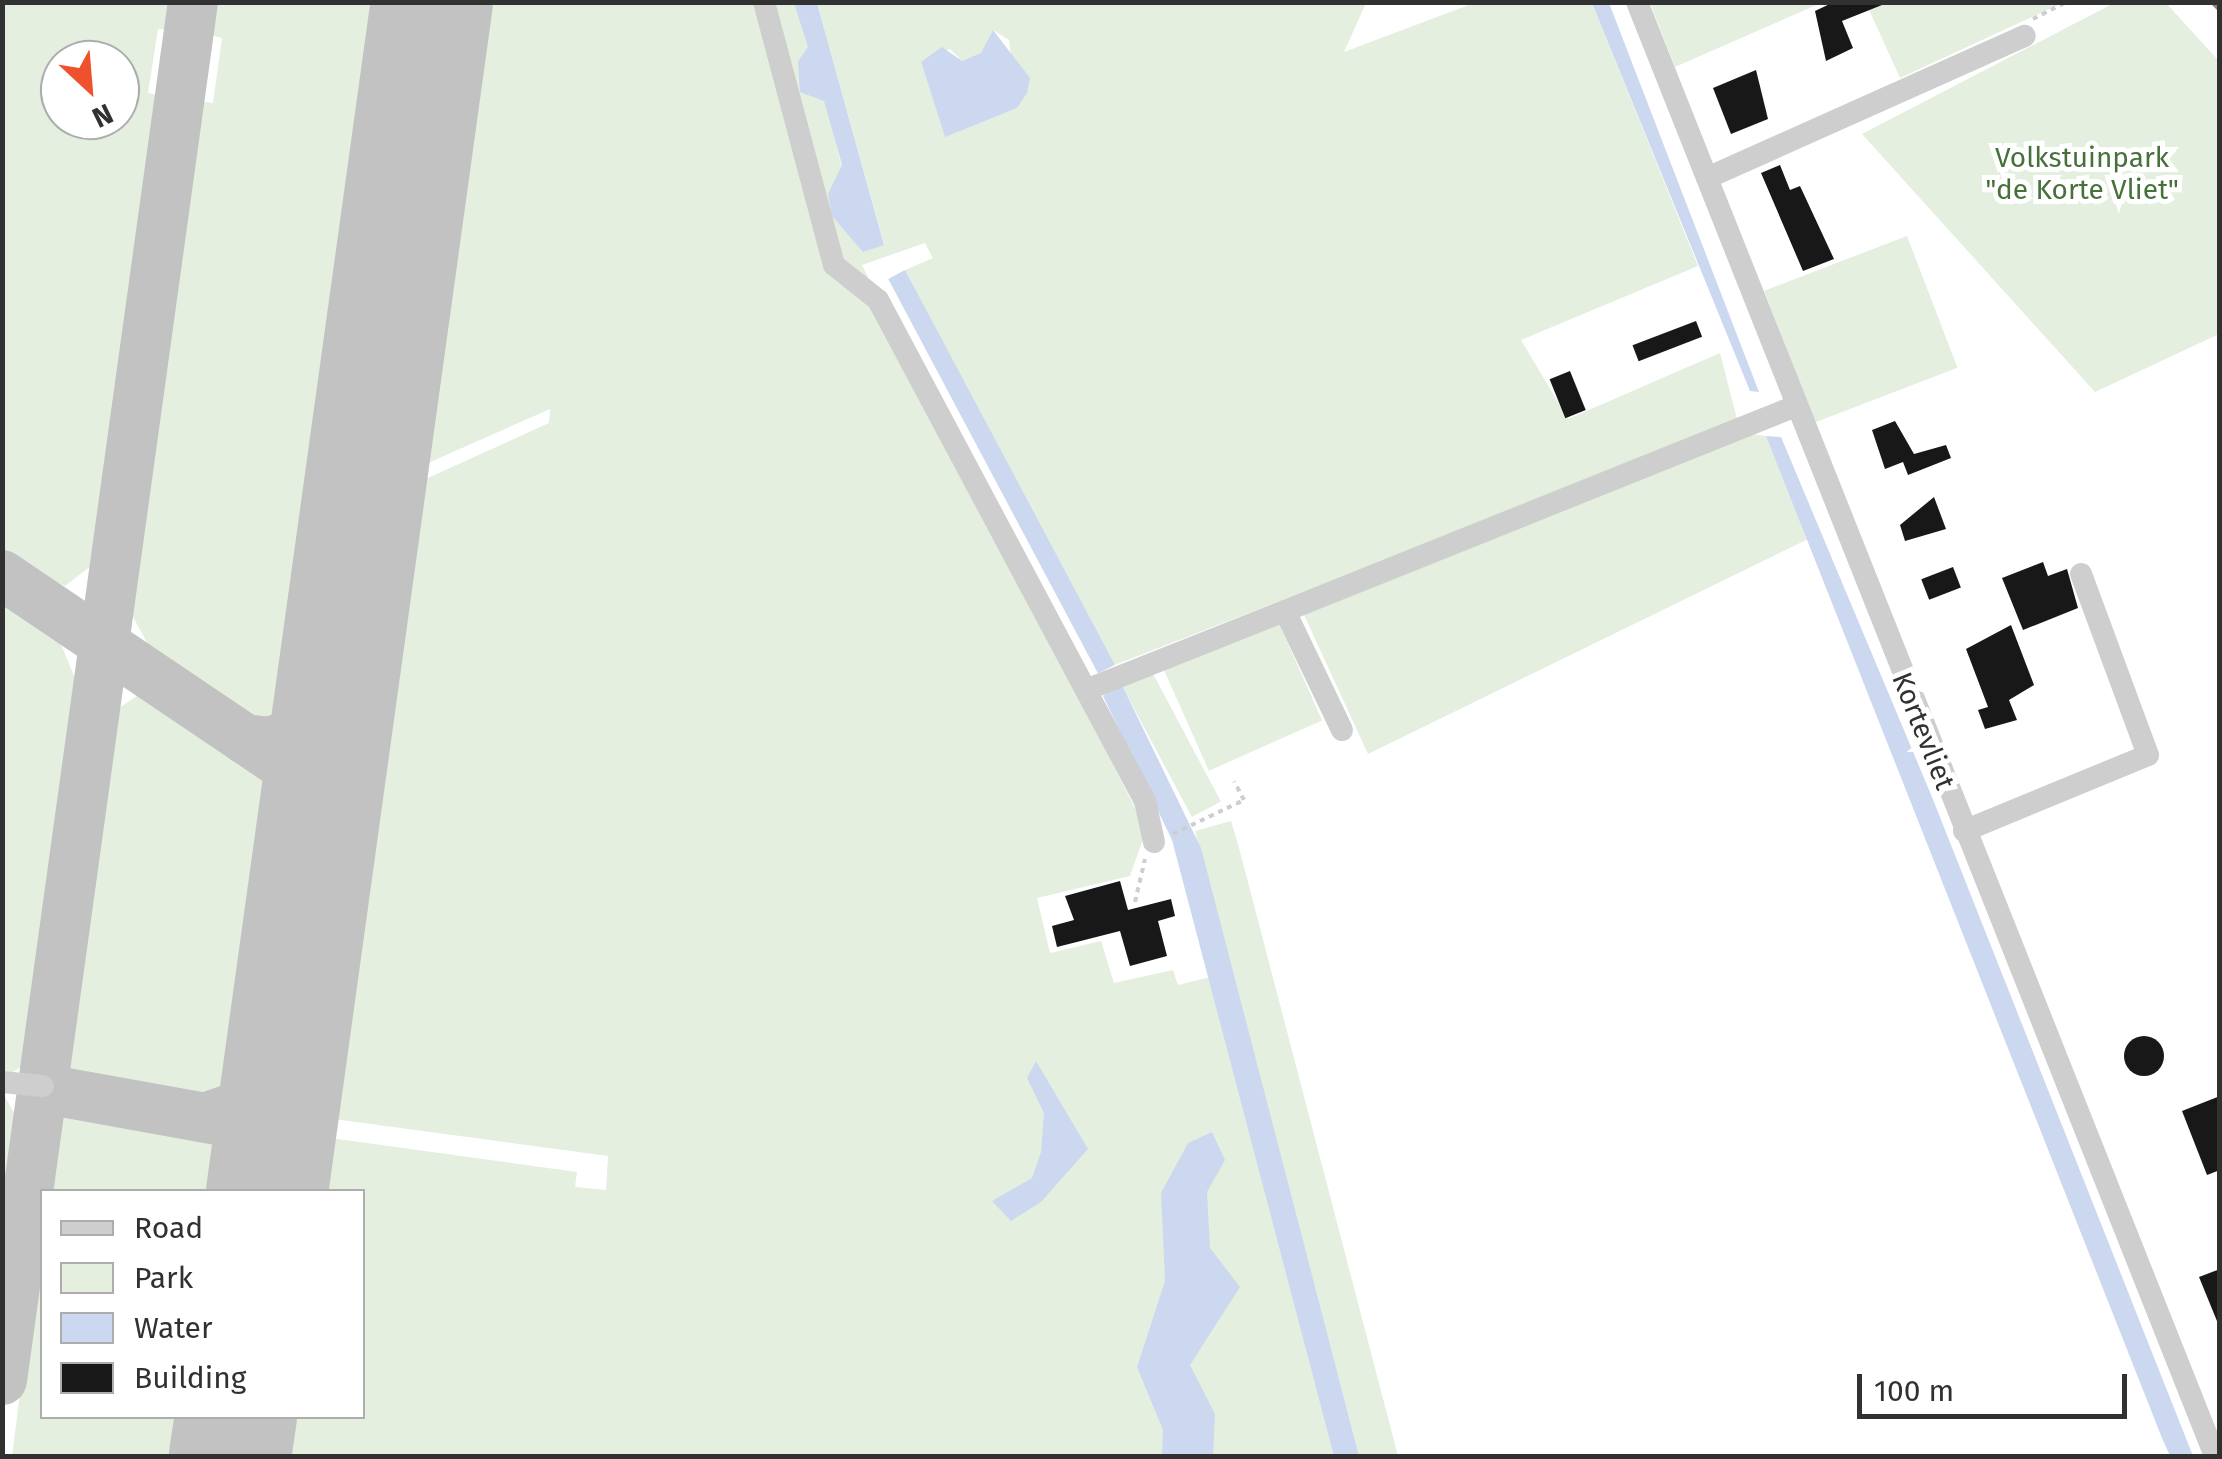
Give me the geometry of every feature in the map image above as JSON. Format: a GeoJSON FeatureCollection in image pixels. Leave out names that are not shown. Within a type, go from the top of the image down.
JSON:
{"type":"FeatureCollection","features":[{"type":"Feature","properties":{"kind":"street"},"geometry":{"type":"LineString","coordinates":[[764,2],[834,265],[878,300],[1145,801],[1154,842]]}},
{"type":"Feature","properties":{"kind":"street","name":"Kortevliet"},"geometry":{"type":"LineString","coordinates":[[1637,2],[2215,1456]]}},
{"type":"Feature","properties":{"kind":"street"},"geometry":{"type":"LineString","coordinates":[[1706,178],[2025,36]]}},
{"type":"Feature","properties":{"kind":"street"},"geometry":{"type":"LineString","coordinates":[[1086,690],[1796,406]]}},
{"type":"Feature","properties":{"kind":"street"},"geometry":{"type":"LineString","coordinates":[[1964,831],[2148,755],[2081,574]]}},
{"type":"Feature","properties":{"kind":"street"},"geometry":{"type":"LineString","coordinates":[[1285,611],[1342,730]]}},
{"type":"Feature","properties":{"kind":"street"},"geometry":{"type":"LineString","coordinates":[[2,1082],[43,1086]]}},
{"type":"Feature","properties":{"kind":"path"},"geometry":{"type":"LineString","coordinates":[[2025,36],[2030,20],[2068,2]]}},
{"type":"Feature","properties":{"kind":"path"},"geometry":{"type":"LineString","coordinates":[[1135,902],[1154,842],[1244,800],[1234,781]]}},
{"type":"Feature","properties":{"kind":"green space","name":"Volkstuinpark \"de Korte Vliet\""},"geometry":{"type":"Polygon","coordinates":[[[2116,2],[2166,3],[2219,61],[2219,334],[2095,392],[1862,134],[2116,2]]]}},
{"type":"Feature","properties":{"kind":"green space"},"geometry":{"type":"Polygon","coordinates":[[[2,3],[179,3],[175,30],[158,29],[148,93],[164,97],[100,559],[65,586],[3,556],[2,3]]]}},
{"type":"Feature","properties":{"kind":"green space"},"geometry":{"type":"Polygon","coordinates":[[[210,3],[385,3],[295,665],[284,709],[262,722],[154,656],[130,611],[197,101],[213,103],[222,38],[206,34],[210,3]]]}},
{"type":"Feature","properties":{"kind":"green space"},"geometry":{"type":"Polygon","coordinates":[[[473,3],[801,3],[863,252],[884,244],[817,3],[1366,3],[1344,52],[1474,3],[1592,3],[1698,266],[1521,340],[1568,419],[1720,353],[1738,423],[1112,666],[905,270],[933,258],[925,243],[862,265],[1136,810],[1143,839],[1130,876],[1037,898],[1050,953],[1101,941],[1114,983],[1173,970],[1178,985],[1210,977],[1344,1456],[273,1456],[279,1419],[365,1419],[365,1189],[309,1189],[316,1136],[577,1172],[575,1187],[606,1190],[608,1156],[319,1117],[408,487],[549,423],[550,409],[410,471],[473,3]],[[993,30],[982,53],[962,61],[950,49],[921,62],[945,136],[1017,108],[1009,40],[993,30]]]}},
{"type":"Feature","properties":{"kind":"green space"},"geometry":{"type":"Polygon","coordinates":[[[1650,3],[1821,3],[1675,67],[1650,3]]]}},
{"type":"Feature","properties":{"kind":"green space"},"geometry":{"type":"Polygon","coordinates":[[[1866,3],[2062,3],[1900,78],[1866,3]]]}},
{"type":"Feature","properties":{"kind":"green space"},"geometry":{"type":"Polygon","coordinates":[[[1907,236],[1958,368],[1815,422],[1764,291],[1907,236]]]}},
{"type":"Feature","properties":{"kind":"green space"},"geometry":{"type":"Polygon","coordinates":[[[1745,433],[1766,436],[1808,539],[1368,754],[1304,615],[1745,433]]]}},
{"type":"Feature","properties":{"kind":"green space"},"geometry":{"type":"Polygon","coordinates":[[[3,595],[56,632],[81,693],[32,1060],[5,1077],[3,595]]]}},
{"type":"Feature","properties":{"kind":"green space"},"geometry":{"type":"Polygon","coordinates":[[[1277,619],[1322,720],[1209,771],[1164,669],[1277,619]]]}},
{"type":"Feature","properties":{"kind":"green space"},"geometry":{"type":"Polygon","coordinates":[[[1151,670],[1221,802],[1192,817],[1122,685],[1151,670]]]}},
{"type":"Feature","properties":{"kind":"green space"},"geometry":{"type":"Polygon","coordinates":[[[141,693],[258,766],[278,797],[237,1084],[217,1102],[73,1081],[64,1068],[112,713],[141,693]]]}},
{"type":"Feature","properties":{"kind":"green space"},"geometry":{"type":"Polygon","coordinates":[[[1231,821],[1398,1456],[1359,1456],[1195,831],[1231,821]]]}},
{"type":"Feature","properties":{"kind":"green space"},"geometry":{"type":"Polygon","coordinates":[[[2,1093],[22,1127],[3,1265],[2,1093]]]}},
{"type":"Feature","properties":{"kind":"green space"},"geometry":{"type":"Polygon","coordinates":[[[71,1109],[210,1127],[227,1155],[222,1189],[46,1189],[55,1124],[71,1109]]]}},
{"type":"Feature","properties":{"kind":"green space"},"geometry":{"type":"Polygon","coordinates":[[[40,1236],[40,1419],[189,1419],[183,1456],[12,1456],[40,1236]]]}},
{"type":"Feature","properties":{"kind":"water"},"geometry":{"type":"Polygon","coordinates":[[[794,3],[817,3],[884,245],[863,252],[832,216],[828,194],[842,165],[824,101],[800,92],[798,61],[808,47],[794,3]]]}},
{"type":"Feature","properties":{"kind":"water"},"geometry":{"type":"Polygon","coordinates":[[[1592,3],[1609,3],[1759,392],[1750,391],[1592,3]]]}},
{"type":"Feature","properties":{"kind":"water"},"geometry":{"type":"Polygon","coordinates":[[[993,30],[1030,78],[1027,93],[1017,108],[945,137],[921,62],[942,47],[962,61],[981,53],[993,30]]]}},
{"type":"Feature","properties":{"kind":"water"},"geometry":{"type":"Polygon","coordinates":[[[905,270],[1115,665],[1098,674],[888,279],[905,270]]]}},
{"type":"Feature","properties":{"kind":"water"},"geometry":{"type":"Polygon","coordinates":[[[1766,436],[1781,437],[1932,797],[2193,1456],[2170,1456],[2162,1438],[1766,436]]]}},
{"type":"Feature","properties":{"kind":"water"},"geometry":{"type":"Polygon","coordinates":[[[1121,683],[1201,848],[1359,1456],[1334,1456],[1172,840],[1103,696],[1121,683]]]}},
{"type":"Feature","properties":{"kind":"water"},"geometry":{"type":"Polygon","coordinates":[[[1036,1061],[1088,1149],[1041,1202],[1011,1221],[992,1201],[1032,1178],[1041,1152],[1044,1113],[1027,1078],[1036,1061]]]}},
{"type":"Feature","properties":{"kind":"water"},"geometry":{"type":"Polygon","coordinates":[[[1212,1132],[1225,1160],[1207,1192],[1210,1248],[1240,1287],[1190,1365],[1215,1414],[1213,1456],[1162,1456],[1163,1430],[1137,1367],[1165,1281],[1161,1193],[1188,1143],[1212,1132]]]}},
{"type":"Feature","properties":{"kind":"building"},"geometry":{"type":"Polygon","coordinates":[[[1834,2],[1887,3],[1842,21],[1853,48],[1826,61],[1815,11],[1834,2]]]}},
{"type":"Feature","properties":{"kind":"building"},"geometry":{"type":"Polygon","coordinates":[[[1756,70],[1768,119],[1731,134],[1713,88],[1756,70]]]}},
{"type":"Feature","properties":{"kind":"building"},"geometry":{"type":"Polygon","coordinates":[[[1780,165],[1790,190],[1800,186],[1834,259],[1803,271],[1761,173],[1780,165]]]}},
{"type":"Feature","properties":{"kind":"building"},"geometry":{"type":"Polygon","coordinates":[[[1696,321],[1702,337],[1639,361],[1633,345],[1696,321]]]}},
{"type":"Feature","properties":{"kind":"building"},"geometry":{"type":"Polygon","coordinates":[[[1570,371],[1586,410],[1565,418],[1550,379],[1570,371]]]}},
{"type":"Feature","properties":{"kind":"building"},"geometry":{"type":"Polygon","coordinates":[[[1895,421],[1914,454],[1946,445],[1951,458],[1908,475],[1903,462],[1885,469],[1872,430],[1895,421]]]}},
{"type":"Feature","properties":{"kind":"building"},"geometry":{"type":"Polygon","coordinates":[[[1934,497],[1946,529],[1905,541],[1900,525],[1934,497]]]}},
{"type":"Feature","properties":{"kind":"building"},"geometry":{"type":"Polygon","coordinates":[[[2043,562],[2048,576],[2067,569],[2078,608],[2023,630],[2002,578],[2043,562]]]}},
{"type":"Feature","properties":{"kind":"building"},"geometry":{"type":"Polygon","coordinates":[[[1953,567],[1961,588],[1929,600],[1921,579],[1953,567]]]}},
{"type":"Feature","properties":{"kind":"building"},"geometry":{"type":"Polygon","coordinates":[[[2011,625],[2034,685],[2009,700],[2017,720],[1985,729],[1978,710],[1988,707],[1966,649],[2011,625]]]}},
{"type":"Feature","properties":{"kind":"building"},"geometry":{"type":"Polygon","coordinates":[[[1120,881],[1128,910],[1171,899],[1175,916],[1158,921],[1167,956],[1130,966],[1120,931],[1057,947],[1052,926],[1074,920],[1065,896],[1120,881]]]}},
{"type":"Feature","properties":{"kind":"building"},"geometry":{"type":"Polygon","coordinates":[[[2144,1036],[2158,1042],[2164,1056],[2158,1070],[2144,1076],[2130,1070],[2124,1056],[2130,1042],[2144,1036]]]}},
{"type":"Feature","properties":{"kind":"building"},"geometry":{"type":"Polygon","coordinates":[[[2220,1096],[2220,1170],[2207,1175],[2182,1111],[2220,1096]]]}},
{"type":"Feature","properties":{"kind":"building"},"geometry":{"type":"Polygon","coordinates":[[[2220,1269],[2220,1326],[2219,1326],[2199,1277],[2220,1269]]]}},
{"type":"Feature","properties":{"kind":"taxiway"},"geometry":{"type":"LineString","coordinates":[[2,1380],[193,2]]}},
{"type":"Feature","properties":{"kind":"taxiway"},"geometry":{"type":"LineString","coordinates":[[2,575],[290,769],[311,799],[316,835]]}},
{"type":"Feature","properties":{"kind":"taxiway"},"geometry":{"type":"LineString","coordinates":[[245,739],[269,742],[308,729],[337,684]]}},
{"type":"Feature","properties":{"kind":"taxiway"},"geometry":{"type":"LineString","coordinates":[[213,1115],[263,1098],[285,1057]]}},
{"type":"Feature","properties":{"kind":"taxiway"},"geometry":{"type":"LineString","coordinates":[[67,1093],[234,1123],[257,1147],[265,1189]]}},
{"type":"Feature","properties":{"kind":"runway"},"geometry":{"type":"LineString","coordinates":[[267,1189],[432,2]]}},
{"type":"Feature","properties":{"kind":"runway"},"geometry":{"type":"LineString","coordinates":[[230,1456],[236,1419]]}},
{"type":"Feature","properties":{"kind":"railway"},"geometry":{"type":"LineString","coordinates":[[2213,2],[2220,9]]}}]}
